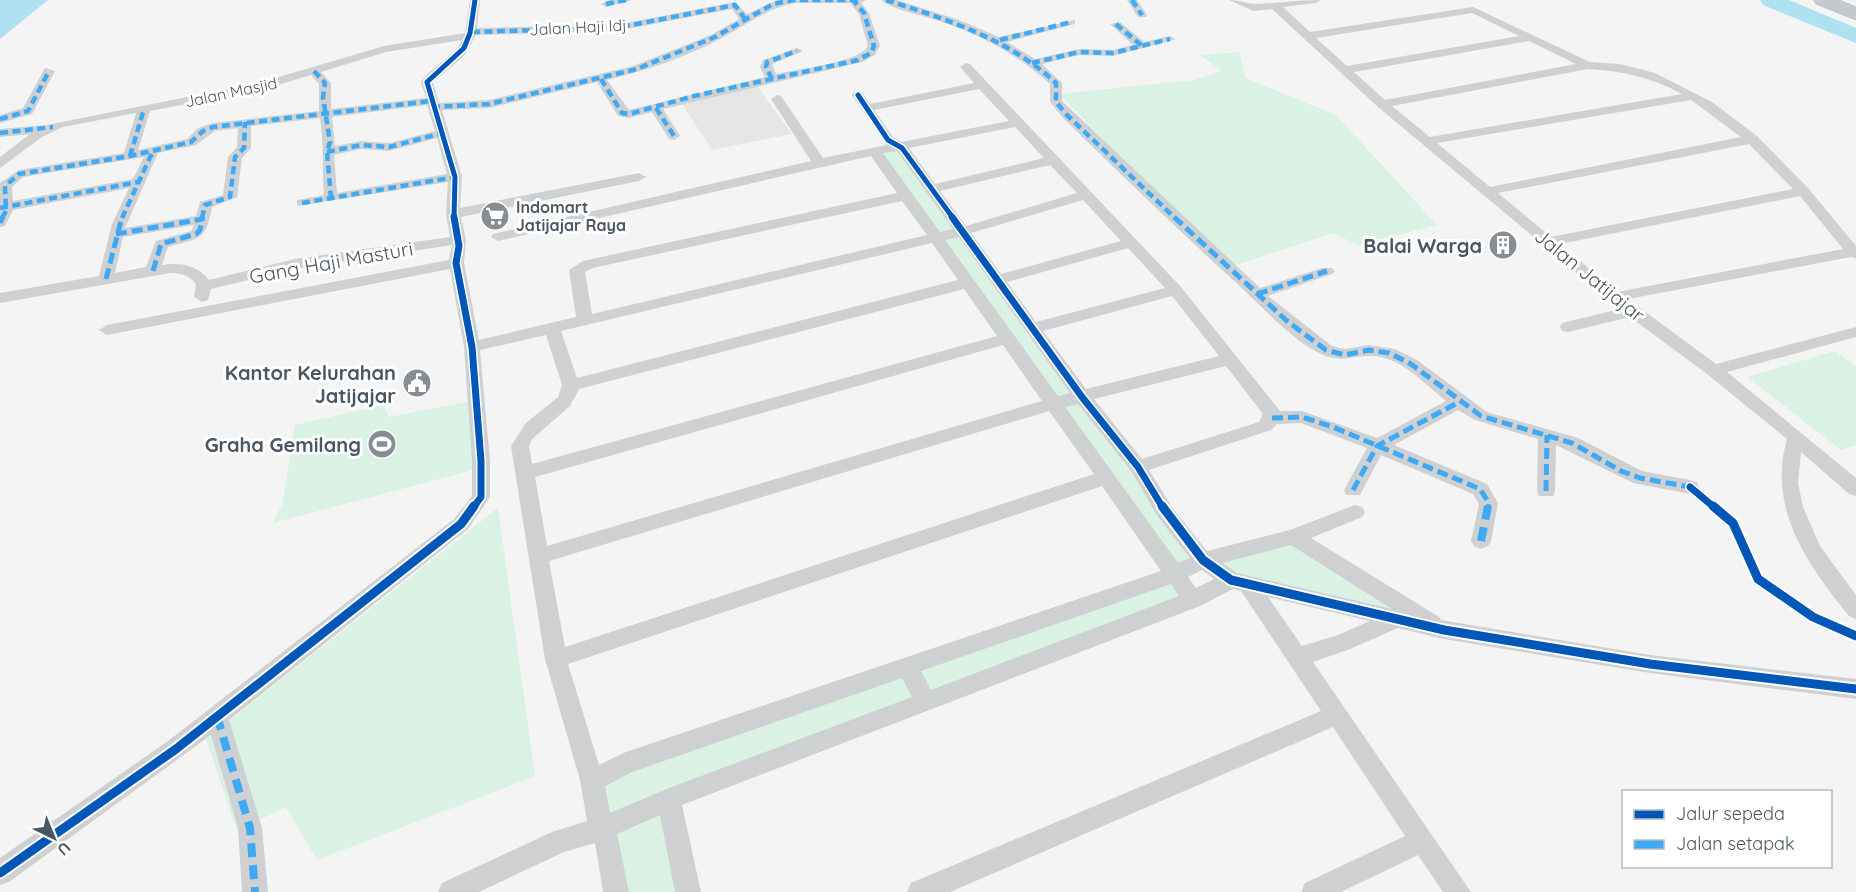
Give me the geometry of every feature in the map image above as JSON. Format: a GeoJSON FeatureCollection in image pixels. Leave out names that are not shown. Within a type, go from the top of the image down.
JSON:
{"type":"FeatureCollection","features":[{"type":"Feature","properties":{"kind":"highway"},"geometry":{"type":"LineString","coordinates":[[1823,0],[1856,14]]}},
{"type":"Feature","properties":{"kind":"highway"},"geometry":{"type":"LineString","coordinates":[[1839,0],[1856,7]]}},
{"type":"Feature","properties":{"kind":"street"},"geometry":{"type":"LineString","coordinates":[[0,873],[176,749],[461,524],[481,496],[472,347],[456,263],[459,240],[453,214],[455,177],[443,133],[431,104],[427,82],[431,75],[463,51],[472,34],[475,0]]}},
{"type":"Feature","properties":{"kind":"street"},"geometry":{"type":"LineString","coordinates":[[606,4],[627,0]]}},
{"type":"Feature","properties":{"kind":"street"},"geometry":{"type":"LineString","coordinates":[[0,223],[5,186],[19,174],[130,156],[194,141],[207,129],[245,122],[274,121],[324,112],[431,104],[489,104],[600,79],[664,60],[771,4],[784,1],[858,0],[870,28],[874,45],[871,53],[858,60],[694,96],[656,108],[622,113],[600,79]]}},
{"type":"Feature","properties":{"kind":"street"},"geometry":{"type":"LineString","coordinates":[[886,0],[1000,40],[1032,63],[1056,83],[1056,102],[1066,116],[1257,294],[1326,350],[1345,355],[1369,350],[1389,353],[1411,364],[1459,402],[1481,416],[1572,443],[1621,471],[1640,478],[1690,487]]}},
{"type":"Feature","properties":{"kind":"street"},"geometry":{"type":"LineString","coordinates":[[1132,0],[1142,15]]}},
{"type":"Feature","properties":{"kind":"street"},"geometry":{"type":"LineString","coordinates":[[1234,0],[1248,7],[1316,0]]}},
{"type":"Feature","properties":{"kind":"street"},"geometry":{"type":"LineString","coordinates":[[1452,0],[1588,65]]}},
{"type":"Feature","properties":{"kind":"street","name":"Jalan Haji Idj"},"geometry":{"type":"LineString","coordinates":[[472,34],[616,28],[734,2],[745,19]]}},
{"type":"Feature","properties":{"kind":"street","name":"Jalan Jatijajar"},"geometry":{"type":"LineString","coordinates":[[1275,6],[1305,36],[1382,104],[1614,297],[1713,370],[1856,489]]}},
{"type":"Feature","properties":{"kind":"street"},"geometry":{"type":"LineString","coordinates":[[1305,36],[1473,10]]}},
{"type":"Feature","properties":{"kind":"street"},"geometry":{"type":"LineString","coordinates":[[1000,40],[1071,22]]}},
{"type":"Feature","properties":{"kind":"street"},"geometry":{"type":"LineString","coordinates":[[1116,24],[1142,46]]}},
{"type":"Feature","properties":{"kind":"street","name":"Jalan Masjid"},"geometry":{"type":"LineString","coordinates":[[0,164],[37,134],[53,127],[264,85],[384,49],[472,34]]}},
{"type":"Feature","properties":{"kind":"street"},"geometry":{"type":"LineString","coordinates":[[1345,70],[1529,38]]}},
{"type":"Feature","properties":{"kind":"street"},"geometry":{"type":"LineString","coordinates":[[1032,63],[1076,52],[1113,53],[1170,39]]}},
{"type":"Feature","properties":{"kind":"street"},"geometry":{"type":"LineString","coordinates":[[772,79],[766,67],[767,62],[797,51]]}},
{"type":"Feature","properties":{"kind":"street"},"geometry":{"type":"LineString","coordinates":[[1382,104],[1588,65],[1618,66],[1650,74],[1666,80],[1693,96],[1752,139],[1803,191],[1855,253],[1614,297]]}},
{"type":"Feature","properties":{"kind":"street"},"geometry":{"type":"LineString","coordinates":[[966,67],[1016,123],[1176,290],[1272,413],[1272,418]]}},
{"type":"Feature","properties":{"kind":"street"},"geometry":{"type":"LineString","coordinates":[[0,119],[28,111],[49,71]]}},
{"type":"Feature","properties":{"kind":"street"},"geometry":{"type":"LineString","coordinates":[[314,71],[325,83],[324,112],[330,142],[327,152],[331,198]]}},
{"type":"Feature","properties":{"kind":"street"},"geometry":{"type":"LineString","coordinates":[[867,108],[982,85]]}},
{"type":"Feature","properties":{"kind":"street"},"geometry":{"type":"LineString","coordinates":[[858,95],[888,140],[902,148],[964,231],[996,280],[1034,328],[1082,397],[1138,466],[1166,512],[1203,560],[1240,583],[1444,630],[1650,664],[1856,689]]}},
{"type":"Feature","properties":{"kind":"street"},"geometry":{"type":"LineString","coordinates":[[1429,141],[1693,96]]}},
{"type":"Feature","properties":{"kind":"street"},"geometry":{"type":"LineString","coordinates":[[777,99],[819,162]]}},
{"type":"Feature","properties":{"kind":"street"},"geometry":{"type":"LineString","coordinates":[[656,108],[674,136]]}},
{"type":"Feature","properties":{"kind":"street"},"geometry":{"type":"LineString","coordinates":[[130,156],[144,109]]}},
{"type":"Feature","properties":{"kind":"street"},"geometry":{"type":"LineString","coordinates":[[153,271],[161,244],[196,234],[203,219],[205,205],[231,197],[235,157],[244,148],[245,122]]}},
{"type":"Feature","properties":{"kind":"street"},"geometry":{"type":"LineString","coordinates":[[498,237],[819,162],[902,148],[1016,123]]}},
{"type":"Feature","properties":{"kind":"street"},"geometry":{"type":"LineString","coordinates":[[0,133],[53,127]]}},
{"type":"Feature","properties":{"kind":"street"},"geometry":{"type":"LineString","coordinates":[[327,152],[360,145],[390,147],[443,133]]}},
{"type":"Feature","properties":{"kind":"street"},"geometry":{"type":"LineString","coordinates":[[1489,191],[1752,139]]}},
{"type":"Feature","properties":{"kind":"street"},"geometry":{"type":"LineString","coordinates":[[875,152],[888,140]]}},
{"type":"Feature","properties":{"kind":"street"},"geometry":{"type":"LineString","coordinates":[[106,279],[116,234],[153,150]]}},
{"type":"Feature","properties":{"kind":"street"},"geometry":{"type":"LineString","coordinates":[[875,152],[933,238],[1193,600]]}},
{"type":"Feature","properties":{"kind":"street"},"geometry":{"type":"LineString","coordinates":[[932,189],[1052,160]]}},
{"type":"Feature","properties":{"kind":"street"},"geometry":{"type":"LineString","coordinates":[[302,203],[455,177]]}},
{"type":"Feature","properties":{"kind":"street"},"geometry":{"type":"LineString","coordinates":[[453,214],[639,177]]}},
{"type":"Feature","properties":{"kind":"street"},"geometry":{"type":"LineString","coordinates":[[3,208],[138,182]]}},
{"type":"Feature","properties":{"kind":"street"},"geometry":{"type":"LineString","coordinates":[[1549,242],[1803,191]]}},
{"type":"Feature","properties":{"kind":"street"},"geometry":{"type":"LineString","coordinates":[[585,321],[577,270],[588,264],[905,195]]}},
{"type":"Feature","properties":{"kind":"street"},"geometry":{"type":"LineString","coordinates":[[472,347],[552,330],[964,231],[1086,195]]}},
{"type":"Feature","properties":{"kind":"street"},"geometry":{"type":"LineString","coordinates":[[116,234],[203,219]]}},
{"type":"Feature","properties":{"kind":"street","name":"Gang Haji Masturi"},"geometry":{"type":"LineString","coordinates":[[204,286],[296,264],[459,240]]}},
{"type":"Feature","properties":{"kind":"street"},"geometry":{"type":"LineString","coordinates":[[996,280],[1131,243]]}},
{"type":"Feature","properties":{"kind":"street"},"geometry":{"type":"LineString","coordinates":[[107,330],[456,263]]}},
{"type":"Feature","properties":{"kind":"street"},"geometry":{"type":"LineString","coordinates":[[0,298],[170,268],[192,270],[198,274],[204,286],[198,312]]}},
{"type":"Feature","properties":{"kind":"street"},"geometry":{"type":"LineString","coordinates":[[1257,294],[1328,271]]}},
{"type":"Feature","properties":{"kind":"street"},"geometry":{"type":"LineString","coordinates":[[571,385],[967,283]]}},
{"type":"Feature","properties":{"kind":"street"},"geometry":{"type":"LineString","coordinates":[[1034,328],[1176,290]]}},
{"type":"Feature","properties":{"kind":"street"},"geometry":{"type":"LineString","coordinates":[[1568,327],[1632,311]]}},
{"type":"Feature","properties":{"kind":"street"},"geometry":{"type":"LineString","coordinates":[[552,330],[571,385],[567,401],[538,420],[525,433],[520,446],[556,659],[592,780],[601,829],[609,843],[616,892]]}},
{"type":"Feature","properties":{"kind":"street"},"geometry":{"type":"LineString","coordinates":[[1713,370],[1856,332]]}},
{"type":"Feature","properties":{"kind":"street"},"geometry":{"type":"LineString","coordinates":[[525,473],[1005,339]]}},
{"type":"Feature","properties":{"kind":"street"},"geometry":{"type":"LineString","coordinates":[[538,556],[1052,404],[1230,359]]}},
{"type":"Feature","properties":{"kind":"street"},"geometry":{"type":"LineString","coordinates":[[1353,490],[1377,446],[1459,402]]}},
{"type":"Feature","properties":{"kind":"street"},"geometry":{"type":"LineString","coordinates":[[1138,466],[1265,426],[1272,418],[1302,417],[1333,427],[1485,493],[1489,502],[1481,542]]}},
{"type":"Feature","properties":{"kind":"street"},"geometry":{"type":"LineString","coordinates":[[1546,491],[1547,435]]}},
{"type":"Feature","properties":{"kind":"street"},"geometry":{"type":"LineString","coordinates":[[1796,437],[1789,453],[1788,477],[1796,516],[1823,567],[1856,610]]}},
{"type":"Feature","properties":{"kind":"street"},"geometry":{"type":"LineString","coordinates":[[556,659],[1104,478]]}},
{"type":"Feature","properties":{"kind":"street"},"geometry":{"type":"LineString","coordinates":[[592,780],[626,763],[1174,575],[1203,560],[1293,537],[1355,512]]}},
{"type":"Feature","properties":{"kind":"street"},"geometry":{"type":"LineString","coordinates":[[1293,537],[1444,630]]}},
{"type":"Feature","properties":{"kind":"street"},"geometry":{"type":"LineString","coordinates":[[451,892],[561,841],[601,829],[669,799],[1240,583]]}},
{"type":"Feature","properties":{"kind":"street"},"geometry":{"type":"LineString","coordinates":[[1240,583],[1298,657],[1458,892]]}},
{"type":"Feature","properties":{"kind":"street"},"geometry":{"type":"LineString","coordinates":[[1298,657],[1343,644],[1394,620]]}},
{"type":"Feature","properties":{"kind":"street"},"geometry":{"type":"LineString","coordinates":[[908,667],[925,701]]}},
{"type":"Feature","properties":{"kind":"street"},"geometry":{"type":"LineString","coordinates":[[920,892],[1336,715]]}},
{"type":"Feature","properties":{"kind":"street"},"geometry":{"type":"LineString","coordinates":[[217,716],[250,828],[255,892]]}},
{"type":"Feature","properties":{"kind":"street"},"geometry":{"type":"LineString","coordinates":[[669,799],[688,892]]}},
{"type":"Feature","properties":{"kind":"street"},"geometry":{"type":"LineString","coordinates":[[1314,892],[1423,840]]}},
{"type":"Feature","properties":{"kind":"shaded area"},"geometry":{"type":"Polygon","coordinates":[[[755,83],[792,134],[712,150],[680,101],[755,83]]]}},
{"type":"Feature","properties":{"kind":"green space"},"geometry":{"type":"Polygon","coordinates":[[[1239,52],[1245,78],[1336,115],[1437,225],[1358,245],[1333,233],[1236,265],[1169,208],[1059,94],[1194,80],[1222,71],[1200,55],[1239,52]]]}},
{"type":"Feature","properties":{"kind":"green space"},"geometry":{"type":"Polygon","coordinates":[[[888,140],[902,148],[1203,559],[1293,537],[1444,630],[1249,586],[1203,560],[1175,575],[1193,600],[669,799],[688,892],[616,892],[592,780],[1174,575],[875,152],[888,140]]]}},
{"type":"Feature","properties":{"kind":"green space"},"geometry":{"type":"Polygon","coordinates":[[[1835,351],[1856,366],[1856,445],[1841,450],[1747,377],[1835,351]]]}},
{"type":"Feature","properties":{"kind":"green space","name":"Graha Gemilang"},"geometry":{"type":"Polygon","coordinates":[[[472,401],[473,470],[273,523],[283,502],[295,425],[383,405],[389,417],[472,401]]]}},
{"type":"Feature","properties":{"kind":"green space"},"geometry":{"type":"Polygon","coordinates":[[[498,508],[535,776],[317,860],[286,807],[237,831],[206,739],[498,508]]]}},
{"type":"Feature","properties":{"kind":"water"},"geometry":{"type":"Polygon","coordinates":[[[0,0],[48,0],[0,39],[0,0]]]}},
{"type":"Feature","properties":{"kind":"waterway"},"geometry":{"type":"LineString","coordinates":[[1771,0],[1856,36]]}},
{"type":"Feature","properties":{"kind":"marked path"},"geometry":{"type":"LineString","coordinates":[[606,4],[627,0]]}},
{"type":"Feature","properties":{"kind":"marked path"},"geometry":{"type":"LineString","coordinates":[[432,107],[489,104],[637,69],[664,60],[715,37],[773,4],[794,0],[861,0]]}},
{"type":"Feature","properties":{"kind":"marked path"},"geometry":{"type":"LineString","coordinates":[[886,0],[977,31],[1038,66],[1056,83],[1056,102],[1067,115],[1204,246],[1287,321],[1326,350],[1345,355],[1369,350],[1389,353],[1411,364],[1459,402],[1481,416],[1572,443],[1621,471],[1640,478],[1690,487]]}},
{"type":"Feature","properties":{"kind":"marked path"},"geometry":{"type":"LineString","coordinates":[[1132,0],[1142,15]]}},
{"type":"Feature","properties":{"kind":"marked path"},"geometry":{"type":"LineString","coordinates":[[601,79],[622,113],[629,114],[694,96],[858,60],[871,53],[874,46],[864,13],[854,1]]}},
{"type":"Feature","properties":{"kind":"marked path"},"geometry":{"type":"LineString","coordinates":[[472,32],[616,28],[735,5],[745,19]]}},
{"type":"Feature","properties":{"kind":"marked path"},"geometry":{"type":"LineString","coordinates":[[1000,40],[1071,22]]}},
{"type":"Feature","properties":{"kind":"marked path"},"geometry":{"type":"LineString","coordinates":[[1116,24],[1142,46]]}},
{"type":"Feature","properties":{"kind":"marked path"},"geometry":{"type":"LineString","coordinates":[[1032,63],[1079,52],[1113,53],[1170,39]]}},
{"type":"Feature","properties":{"kind":"marked path"},"geometry":{"type":"LineString","coordinates":[[772,79],[766,67],[767,62],[797,51]]}},
{"type":"Feature","properties":{"kind":"marked path"},"geometry":{"type":"LineString","coordinates":[[0,119],[28,111],[49,71]]}},
{"type":"Feature","properties":{"kind":"marked path"},"geometry":{"type":"LineString","coordinates":[[314,71],[325,83],[323,97],[330,142],[327,152],[331,198]]}},
{"type":"Feature","properties":{"kind":"marked path"},"geometry":{"type":"LineString","coordinates":[[0,223],[6,211],[5,186],[19,174],[130,156],[191,142],[203,131],[213,127],[431,101]]}},
{"type":"Feature","properties":{"kind":"marked path"},"geometry":{"type":"LineString","coordinates":[[656,108],[674,136]]}},
{"type":"Feature","properties":{"kind":"marked path"},"geometry":{"type":"LineString","coordinates":[[130,156],[144,109]]}},
{"type":"Feature","properties":{"kind":"marked path"},"geometry":{"type":"LineString","coordinates":[[153,271],[161,244],[196,234],[200,230],[205,205],[230,197],[235,157],[244,148],[245,122]]}},
{"type":"Feature","properties":{"kind":"marked path"},"geometry":{"type":"LineString","coordinates":[[0,133],[53,127]]}},
{"type":"Feature","properties":{"kind":"marked path"},"geometry":{"type":"LineString","coordinates":[[327,152],[361,145],[389,147],[443,133]]}},
{"type":"Feature","properties":{"kind":"marked path"},"geometry":{"type":"LineString","coordinates":[[106,279],[119,224],[153,151]]}},
{"type":"Feature","properties":{"kind":"marked path"},"geometry":{"type":"LineString","coordinates":[[302,203],[455,177]]}},
{"type":"Feature","properties":{"kind":"marked path"},"geometry":{"type":"LineString","coordinates":[[0,208],[138,182]]}},
{"type":"Feature","properties":{"kind":"marked path"},"geometry":{"type":"LineString","coordinates":[[116,234],[203,219]]}},
{"type":"Feature","properties":{"kind":"marked path"},"geometry":{"type":"LineString","coordinates":[[1257,294],[1327,271]]}},
{"type":"Feature","properties":{"kind":"marked path"},"geometry":{"type":"LineString","coordinates":[[1353,490],[1377,446],[1459,402]]}},
{"type":"Feature","properties":{"kind":"marked path"},"geometry":{"type":"LineString","coordinates":[[1272,418],[1302,417],[1333,427],[1480,489],[1489,503],[1481,541]]}},
{"type":"Feature","properties":{"kind":"marked path"},"geometry":{"type":"LineString","coordinates":[[1546,491],[1547,435]]}},
{"type":"Feature","properties":{"kind":"marked path"},"geometry":{"type":"LineString","coordinates":[[217,716],[250,828],[255,892]]}},
{"type":"Feature","properties":{"kind":"cycle path"},"geometry":{"type":"LineString","coordinates":[[0,873],[176,749],[461,524],[481,497],[481,461],[472,347],[456,263],[459,246],[453,214],[455,177],[427,82],[435,72],[464,48],[472,25],[475,0]]}},
{"type":"Feature","properties":{"kind":"cycle path"},"geometry":{"type":"LineString","coordinates":[[858,95],[888,140],[902,148],[1082,397],[1138,467],[1165,512],[1203,560],[1231,580],[1444,630],[1650,664],[1856,689]]}},
{"type":"Feature","properties":{"kind":"cycle path"},"geometry":{"type":"LineString","coordinates":[[1690,487],[1733,523],[1758,579],[1813,617],[1856,636]]}},
{"type":"Feature","properties":{"kind":"place","name":"Indomart Jatijajar Raya"},"geometry":{"type":"Point","coordinates":[495,216]}},
{"type":"Feature","properties":{"kind":"place","name":"Balai Warga"},"geometry":{"type":"Point","coordinates":[1503,245]}},
{"type":"Feature","properties":{"kind":"place","name":"Kantor Kelurahan Jatijajar"},"geometry":{"type":"Point","coordinates":[417,383]}},
{"type":"Feature","properties":{"kind":"place","name":"Graha Gemilang"},"geometry":{"type":"Point","coordinates":[382,444]}}]}
